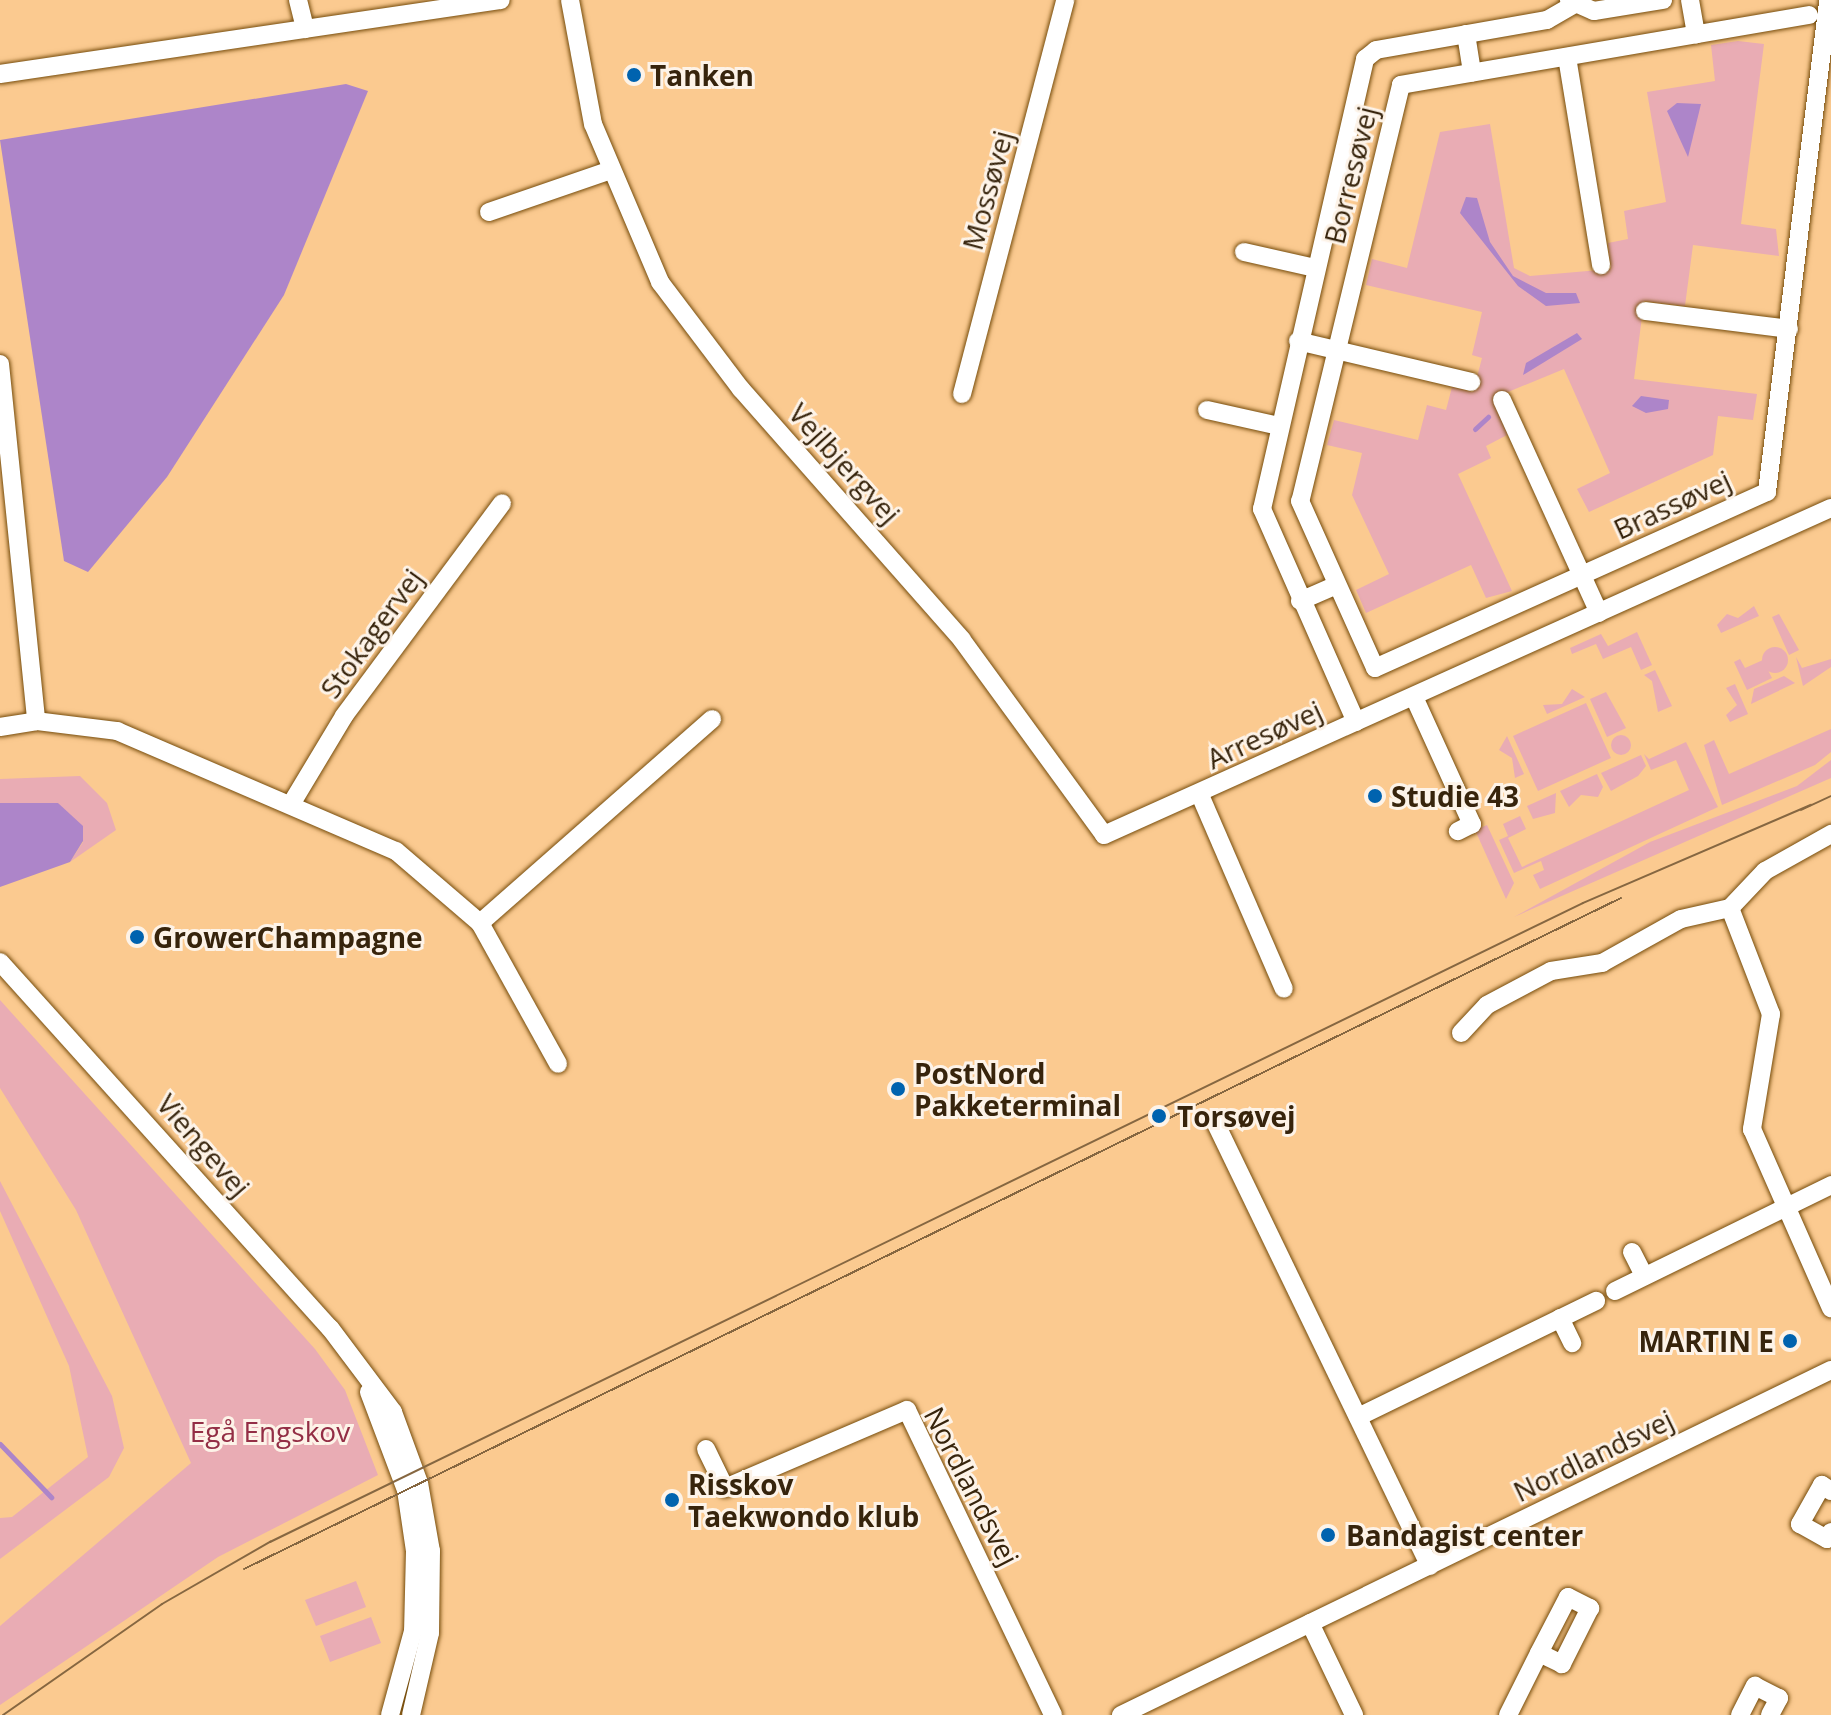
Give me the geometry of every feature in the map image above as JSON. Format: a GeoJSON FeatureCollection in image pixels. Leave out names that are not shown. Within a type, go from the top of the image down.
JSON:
{"type":"FeatureCollection","features":[{"type":"Feature","properties":{"kind":"street"},"geometry":{"type":"LineString","coordinates":[[298,0],[305,29]]}},
{"type":"Feature","properties":{"kind":"street"},"geometry":{"type":"LineString","coordinates":[[0,74],[501,0]]}},
{"type":"Feature","properties":{"kind":"street","name":"Vejlbjergvej"},"geometry":{"type":"LineString","coordinates":[[570,0],[608,171],[637,242],[692,329],[962,640],[1097,832],[1119,831],[1200,795]]}},
{"type":"Feature","properties":{"kind":"street","name":"Mossøvej"},"geometry":{"type":"LineString","coordinates":[[962,394],[1065,0]]}},
{"type":"Feature","properties":{"kind":"street"},"geometry":{"type":"LineString","coordinates":[[1571,2],[1599,10],[1663,0]]}},
{"type":"Feature","properties":{"kind":"street"},"geometry":{"type":"LineString","coordinates":[[1690,0],[1696,34]]}},
{"type":"Feature","properties":{"kind":"street","name":"Brassøvej"},"geometry":{"type":"LineString","coordinates":[[1582,576],[1767,492],[1828,0]]}},
{"type":"Feature","properties":{"kind":"street","name":"Borresøvej"},"geometry":{"type":"LineString","coordinates":[[1356,722],[1262,509],[1298,341],[1368,53],[1547,20],[1571,2]]}},
{"type":"Feature","properties":{"kind":"street"},"geometry":{"type":"LineString","coordinates":[[1601,265],[1567,57],[1809,15]]}},
{"type":"Feature","properties":{"kind":"street"},"geometry":{"type":"LineString","coordinates":[[1466,34],[1472,73]]}},
{"type":"Feature","properties":{"kind":"street","name":"Borresøvej"},"geometry":{"type":"LineString","coordinates":[[1567,57],[1401,85],[1300,501],[1375,668],[1582,576]]}},
{"type":"Feature","properties":{"kind":"street"},"geometry":{"type":"LineString","coordinates":[[489,212],[608,171]]}},
{"type":"Feature","properties":{"kind":"street","name":"Borresøvej"},"geometry":{"type":"LineString","coordinates":[[1244,252],[1315,268]]}},
{"type":"Feature","properties":{"kind":"street"},"geometry":{"type":"LineString","coordinates":[[1645,311],[1789,329]]}},
{"type":"Feature","properties":{"kind":"street"},"geometry":{"type":"LineString","coordinates":[[1298,341],[1471,382]]}},
{"type":"Feature","properties":{"kind":"street"},"geometry":{"type":"LineString","coordinates":[[0,364],[36,721]]}},
{"type":"Feature","properties":{"kind":"street"},"geometry":{"type":"LineString","coordinates":[[1502,400],[1599,613]]}},
{"type":"Feature","properties":{"kind":"street"},"geometry":{"type":"LineString","coordinates":[[1207,410],[1279,426]]}},
{"type":"Feature","properties":{"kind":"street","name":"Stokagervej"},"geometry":{"type":"LineString","coordinates":[[293,801],[344,716],[502,503]]}},
{"type":"Feature","properties":{"kind":"street","name":"Arresøvej"},"geometry":{"type":"LineString","coordinates":[[1284,989],[1200,795],[1831,508]]}},
{"type":"Feature","properties":{"kind":"street"},"geometry":{"type":"LineString","coordinates":[[1300,601],[1337,585]]}},
{"type":"Feature","properties":{"kind":"street"},"geometry":{"type":"LineString","coordinates":[[1414,697],[1472,824],[1458,831]]}},
{"type":"Feature","properties":{"kind":"street"},"geometry":{"type":"LineString","coordinates":[[480,923],[712,719]]}},
{"type":"Feature","properties":{"kind":"street"},"geometry":{"type":"LineString","coordinates":[[0,727],[36,721],[117,731],[293,801],[396,851],[480,923],[558,1064]]}},
{"type":"Feature","properties":{"kind":"street"},"geometry":{"type":"LineString","coordinates":[[1461,1033],[1487,1005],[1551,971],[1602,963],[1681,919],[1730,908],[1765,871],[1831,834]]}},
{"type":"Feature","properties":{"kind":"street"},"geometry":{"type":"LineString","coordinates":[[1730,908],[1767,991],[1771,1014],[1752,1129],[1831,1308]]}},
{"type":"Feature","properties":{"kind":"street","name":"Viengevej"},"geometry":{"type":"LineString","coordinates":[[0,962],[361,1371],[393,1412],[427,1515],[430,1633],[411,1715]]}},
{"type":"Feature","properties":{"kind":"street"},"geometry":{"type":"LineString","coordinates":[[1216,1124],[1430,1566]]}},
{"type":"Feature","properties":{"kind":"street"},"geometry":{"type":"LineString","coordinates":[[1615,1291],[1831,1185]]}},
{"type":"Feature","properties":{"kind":"street"},"geometry":{"type":"LineString","coordinates":[[1632,1252],[1644,1276]]}},
{"type":"Feature","properties":{"kind":"street"},"geometry":{"type":"LineString","coordinates":[[1358,1417],[1596,1301]]}},
{"type":"Feature","properties":{"kind":"street"},"geometry":{"type":"LineString","coordinates":[[1560,1318],[1572,1343]]}},
{"type":"Feature","properties":{"kind":"street","name":"Nordlandsvej"},"geometry":{"type":"LineString","coordinates":[[1121,1715],[1831,1370]]}},
{"type":"Feature","properties":{"kind":"street","name":"Viengevej"},"geometry":{"type":"LineString","coordinates":[[361,1371],[406,1490],[415,1551],[413,1631],[390,1715]]}},
{"type":"Feature","properties":{"kind":"street","name":"Nordlandsvej"},"geometry":{"type":"LineString","coordinates":[[706,1449],[725,1488],[907,1410],[1053,1715]]}},
{"type":"Feature","properties":{"kind":"street"},"geometry":{"type":"LineString","coordinates":[[1831,1491],[1822,1485],[1800,1524],[1827,1539],[1831,1532]]}},
{"type":"Feature","properties":{"kind":"street"},"geometry":{"type":"LineString","coordinates":[[1310,1623],[1354,1715]]}},
{"type":"Feature","properties":{"kind":"street"},"geometry":{"type":"LineString","coordinates":[[1508,1715],[1539,1653]]}},
{"type":"Feature","properties":{"kind":"street"},"geometry":{"type":"LineString","coordinates":[[1740,1715],[1755,1686],[1779,1698],[1770,1715]]}},
{"type":"Feature","properties":{"kind":"green space"},"geometry":{"type":"Polygon","coordinates":[[[1738,41],[1764,44],[1741,224],[1776,229],[1779,256],[1693,245],[1685,306],[1644,301],[1634,379],[1757,394],[1753,420],[1718,416],[1713,455],[1589,512],[1577,489],[1610,473],[1564,369],[1508,392],[1494,400],[1509,434],[1486,446],[1491,458],[1458,474],[1512,591],[1486,598],[1471,565],[1366,613],[1356,590],[1389,574],[1352,495],[1362,453],[1327,445],[1334,420],[1418,440],[1427,405],[1446,410],[1452,387],[1473,392],[1482,358],[1472,355],[1482,312],[1366,285],[1372,259],[1407,268],[1440,132],[1490,124],[1514,268],[1530,276],[1611,269],[1608,243],[1628,239],[1624,211],[1666,202],[1647,92],[1715,81],[1711,45],[1738,41]]]}},
{"type":"Feature","properties":{"kind":"green space"},"geometry":{"type":"Polygon","coordinates":[[[1754,606],[1759,616],[1721,633],[1717,625],[1727,614],[1738,618],[1754,606]]]}},
{"type":"Feature","properties":{"kind":"green space"},"geometry":{"type":"Polygon","coordinates":[[[1779,614],[1799,650],[1789,655],[1772,617],[1779,614]]]}},
{"type":"Feature","properties":{"kind":"green space"},"geometry":{"type":"Polygon","coordinates":[[[1637,632],[1652,665],[1641,670],[1631,647],[1603,659],[1596,644],[1572,654],[1570,648],[1601,634],[1608,646],[1637,632]]]}},
{"type":"Feature","properties":{"kind":"green space"},"geometry":{"type":"Polygon","coordinates":[[[1775,647],[1784,651],[1788,660],[1784,669],[1775,673],[1766,669],[1762,660],[1766,651],[1775,647]]]}},
{"type":"Feature","properties":{"kind":"green space"},"geometry":{"type":"Polygon","coordinates":[[[1796,657],[1802,668],[1831,659],[1831,667],[1803,686],[1796,657]]]}},
{"type":"Feature","properties":{"kind":"green space"},"geometry":{"type":"Polygon","coordinates":[[[1740,659],[1745,668],[1763,660],[1772,678],[1747,690],[1734,662],[1740,659]]]}},
{"type":"Feature","properties":{"kind":"green space"},"geometry":{"type":"Polygon","coordinates":[[[1655,670],[1672,706],[1658,712],[1652,681],[1644,675],[1655,670]]]}},
{"type":"Feature","properties":{"kind":"green space"},"geometry":{"type":"Polygon","coordinates":[[[1784,676],[1795,683],[1751,704],[1754,689],[1784,676]]]}},
{"type":"Feature","properties":{"kind":"green space"},"geometry":{"type":"Polygon","coordinates":[[[1735,684],[1748,714],[1730,722],[1726,715],[1737,705],[1726,688],[1735,684]]]}},
{"type":"Feature","properties":{"kind":"green space"},"geometry":{"type":"Polygon","coordinates":[[[1572,689],[1585,697],[1547,714],[1543,705],[1562,704],[1572,689]]]}},
{"type":"Feature","properties":{"kind":"green space"},"geometry":{"type":"Polygon","coordinates":[[[1606,692],[1626,728],[1607,737],[1590,699],[1606,692]]]}},
{"type":"Feature","properties":{"kind":"green space"},"geometry":{"type":"Polygon","coordinates":[[[1586,703],[1611,758],[1538,791],[1513,736],[1586,703]]]}},
{"type":"Feature","properties":{"kind":"green space"},"geometry":{"type":"Polygon","coordinates":[[[1831,729],[1831,752],[1815,765],[1722,805],[1704,745],[1714,740],[1729,774],[1831,729]]]}},
{"type":"Feature","properties":{"kind":"green space"},"geometry":{"type":"Polygon","coordinates":[[[1621,735],[1628,738],[1631,745],[1628,752],[1621,755],[1614,752],[1611,745],[1614,738],[1621,735]]]}},
{"type":"Feature","properties":{"kind":"green space"},"geometry":{"type":"Polygon","coordinates":[[[1507,736],[1524,774],[1515,778],[1512,758],[1499,750],[1507,736]]]}},
{"type":"Feature","properties":{"kind":"green space"},"geometry":{"type":"Polygon","coordinates":[[[1686,742],[1718,807],[1540,889],[1533,875],[1544,870],[1541,861],[1514,873],[1499,840],[1508,836],[1503,824],[1520,816],[1526,829],[1508,838],[1522,867],[1689,790],[1676,760],[1651,770],[1644,754],[1649,759],[1686,742]]]}},
{"type":"Feature","properties":{"kind":"green space"},"geometry":{"type":"Polygon","coordinates":[[[1641,755],[1646,766],[1638,776],[1611,791],[1601,773],[1641,755]]]}},
{"type":"Feature","properties":{"kind":"green space"},"geometry":{"type":"Polygon","coordinates":[[[1831,760],[1831,778],[1514,917],[1650,842],[1797,786],[1831,760]]]}},
{"type":"Feature","properties":{"kind":"green space"},"geometry":{"type":"Polygon","coordinates":[[[1597,774],[1603,787],[1598,797],[1581,795],[1569,807],[1560,791],[1597,774]]]}},
{"type":"Feature","properties":{"kind":"green space"},"geometry":{"type":"Polygon","coordinates":[[[80,776],[107,803],[116,830],[70,862],[83,842],[58,803],[0,803],[0,779],[80,776]]]}},
{"type":"Feature","properties":{"kind":"green space"},"geometry":{"type":"Polygon","coordinates":[[[1556,793],[1555,813],[1533,819],[1527,806],[1556,793]]]}},
{"type":"Feature","properties":{"kind":"green space"},"geometry":{"type":"Polygon","coordinates":[[[1487,825],[1514,883],[1506,899],[1475,830],[1487,825]]]}},
{"type":"Feature","properties":{"kind":"green space","name":"Egå Engskov"},"geometry":{"type":"Polygon","coordinates":[[[0,1000],[315,1349],[345,1390],[378,1475],[218,1557],[0,1705],[0,1626],[191,1463],[76,1210],[0,1088],[0,1000]]]}},
{"type":"Feature","properties":{"kind":"green space"},"geometry":{"type":"Polygon","coordinates":[[[0,1181],[112,1396],[124,1448],[109,1477],[0,1559],[0,1518],[12,1517],[88,1457],[69,1366],[0,1211],[0,1181]]]}},
{"type":"Feature","properties":{"kind":"green space"},"geometry":{"type":"Polygon","coordinates":[[[356,1581],[366,1607],[316,1626],[305,1600],[356,1581]]]}},
{"type":"Feature","properties":{"kind":"green space"},"geometry":{"type":"Polygon","coordinates":[[[371,1617],[381,1643],[330,1662],[320,1636],[371,1617]]]}},
{"type":"Feature","properties":{"kind":"shaded area"},"geometry":{"type":"Polygon","coordinates":[[[346,84],[368,91],[284,295],[167,477],[88,572],[64,561],[0,140],[346,84]]]}},
{"type":"Feature","properties":{"kind":"shaded area"},"geometry":{"type":"Polygon","coordinates":[[[1677,103],[1701,104],[1688,157],[1667,111],[1677,103]]]}},
{"type":"Feature","properties":{"kind":"shaded area"},"geometry":{"type":"Polygon","coordinates":[[[1466,197],[1477,198],[1490,242],[1513,276],[1546,293],[1576,293],[1580,303],[1546,306],[1518,286],[1460,213],[1466,197]]]}},
{"type":"Feature","properties":{"kind":"shaded area"},"geometry":{"type":"Polygon","coordinates":[[[1577,333],[1582,339],[1523,375],[1526,363],[1577,333]]]}},
{"type":"Feature","properties":{"kind":"shaded area"},"geometry":{"type":"Polygon","coordinates":[[[1641,396],[1669,400],[1668,409],[1646,413],[1632,406],[1641,396]]]}},
{"type":"Feature","properties":{"kind":"shaded area"},"geometry":{"type":"Polygon","coordinates":[[[0,803],[58,803],[83,826],[83,841],[70,862],[0,887],[0,803]]]}},
{"type":"Feature","properties":{"kind":"waterway"},"geometry":{"type":"LineString","coordinates":[[1475,429],[1488,417]]}},
{"type":"Feature","properties":{"kind":"waterway"},"geometry":{"type":"LineString","coordinates":[[0,1444],[51,1497]]}},
{"type":"Feature","properties":{"kind":"tram line"},"geometry":{"type":"LineString","coordinates":[[1801,810],[1831,796]]}},
{"type":"Feature","properties":{"kind":"tram line"},"geometry":{"type":"LineString","coordinates":[[3,1715],[162,1604],[270,1542],[1583,903],[1811,805]]}},
{"type":"Feature","properties":{"kind":"tram line"},"geometry":{"type":"LineString","coordinates":[[244,1569],[1621,898]]}},
{"type":"Feature","properties":{"kind":"place","name":"Tanken"},"geometry":{"type":"Point","coordinates":[634,75]}},
{"type":"Feature","properties":{"kind":"place","name":"Studie 43"},"geometry":{"type":"Point","coordinates":[1375,796]}},
{"type":"Feature","properties":{"kind":"place","name":"GrowerChampagne"},"geometry":{"type":"Point","coordinates":[137,937]}},
{"type":"Feature","properties":{"kind":"place","name":"PostNord Pakketerminal"},"geometry":{"type":"Point","coordinates":[898,1089]}},
{"type":"Feature","properties":{"kind":"place","name":"Torsøvej"},"geometry":{"type":"Point","coordinates":[1159,1116]}},
{"type":"Feature","properties":{"kind":"place","name":"MARTIN E"},"geometry":{"type":"Point","coordinates":[1790,1341]}},
{"type":"Feature","properties":{"kind":"place","name":"Risskov Taekwondo klub"},"geometry":{"type":"Point","coordinates":[672,1500]}},
{"type":"Feature","properties":{"kind":"place","name":"Bandagist center"},"geometry":{"type":"Point","coordinates":[1328,1535]}}]}
